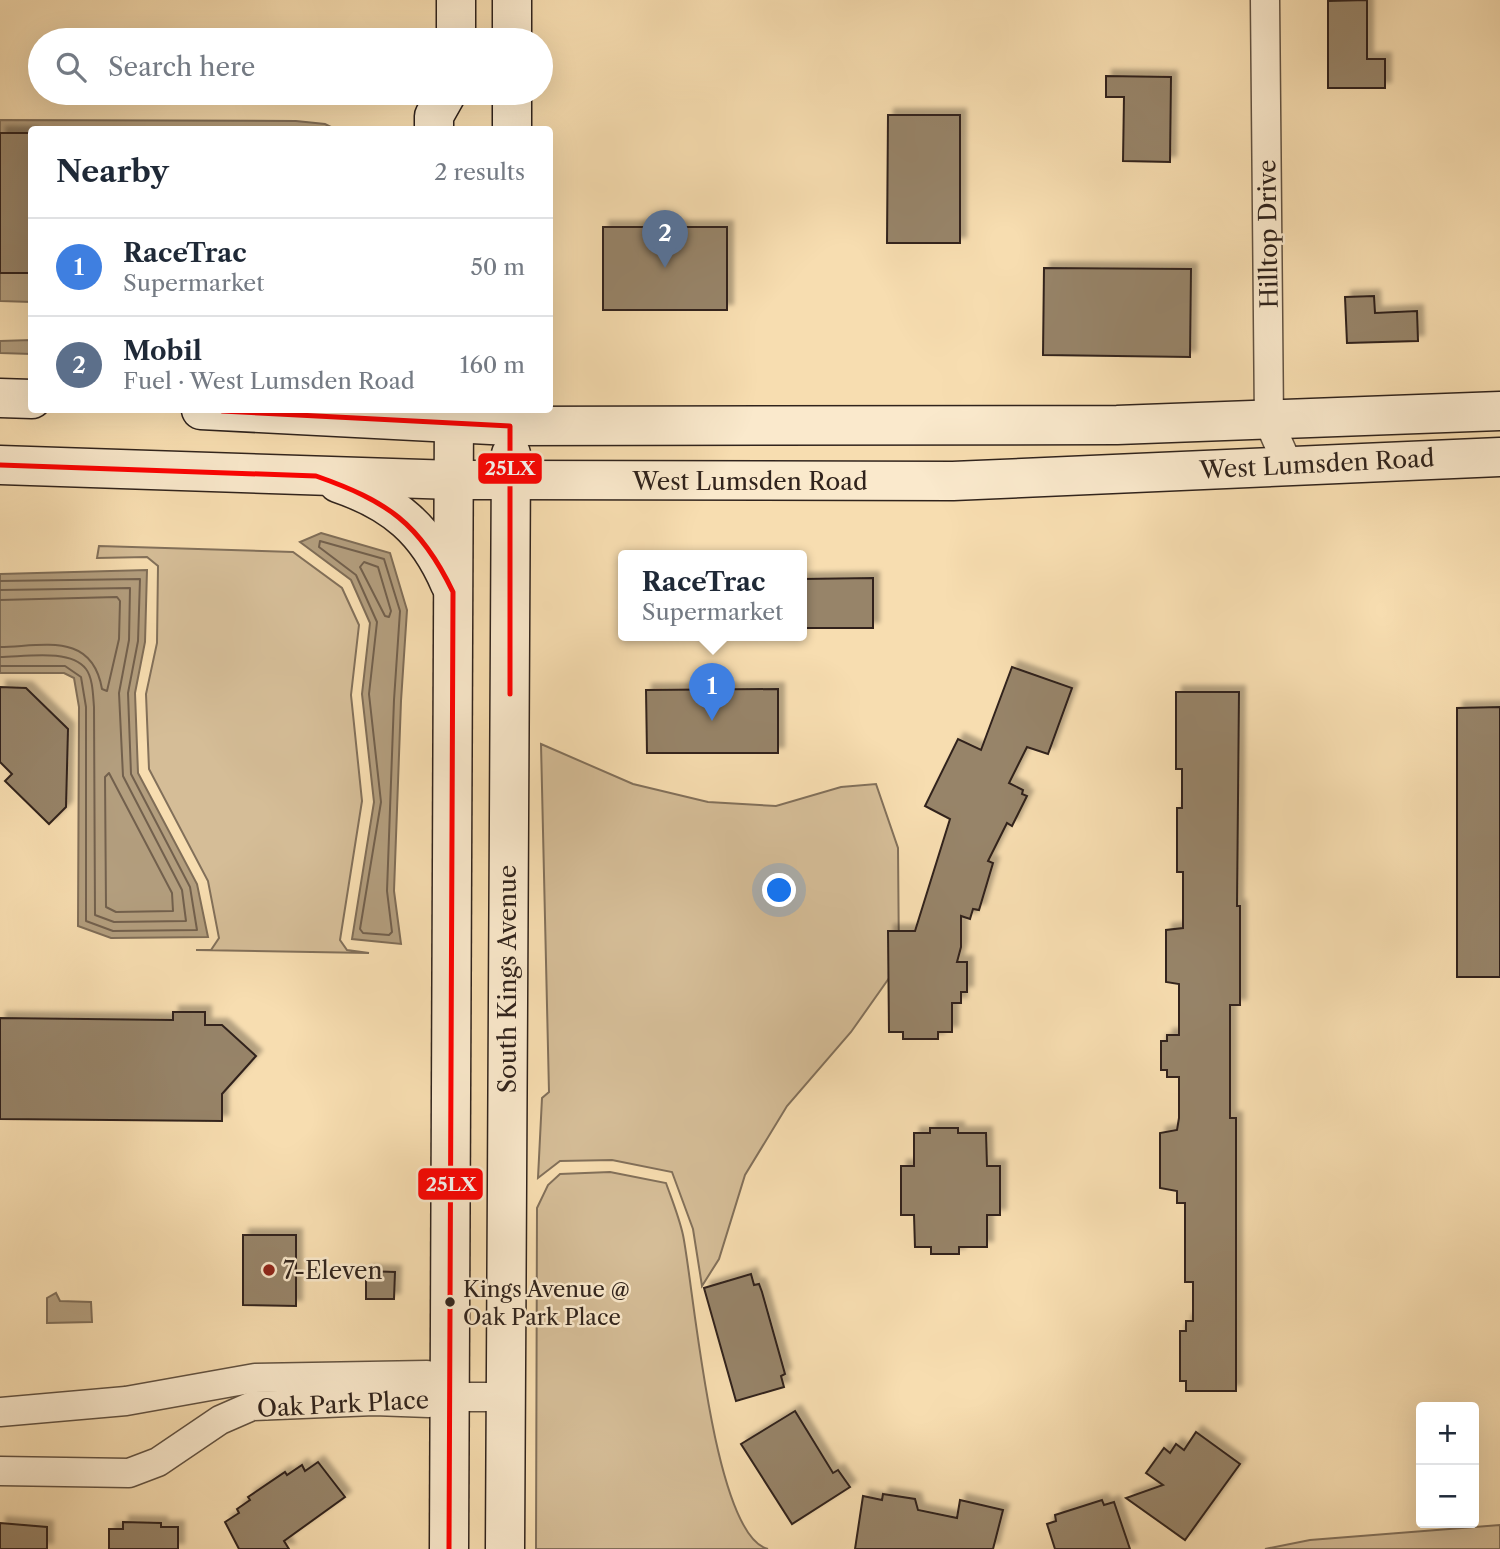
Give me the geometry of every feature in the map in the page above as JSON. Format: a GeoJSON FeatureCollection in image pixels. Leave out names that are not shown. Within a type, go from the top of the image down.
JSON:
{"type":"FeatureCollection","features":[{"type":"Feature","properties":{"kind":"main road"},"geometry":{"type":"LineString","coordinates":[[456,0],[456,28]]}},
{"type":"Feature","properties":{"kind":"main road"},"geometry":{"type":"LineString","coordinates":[[512,0],[512,28]]}},
{"type":"Feature","properties":{"kind":"main road"},"geometry":{"type":"LineString","coordinates":[[434,126],[434,116],[440,105]]}},
{"type":"Feature","properties":{"kind":"main road"},"geometry":{"type":"LineString","coordinates":[[456,105],[456,126]]}},
{"type":"Feature","properties":{"kind":"main road"},"geometry":{"type":"LineString","coordinates":[[512,105],[512,126]]}},
{"type":"Feature","properties":{"kind":"main road","name":"West Lumsden Road"},"geometry":{"type":"LineString","coordinates":[[326,413],[510,418],[1116,425],[1269,422],[1500,411]]}},
{"type":"Feature","properties":{"kind":"main road"},"geometry":{"type":"LineString","coordinates":[[450,1549],[454,417]]}},
{"type":"Feature","properties":{"kind":"main road","name":"South Kings Avenue"},"geometry":{"type":"LineString","coordinates":[[505,1549],[510,418]]}},
{"type":"Feature","properties":{"kind":"main road","name":"West Lumsden Road"},"geometry":{"type":"LineString","coordinates":[[0,465],[454,480],[953,481],[1500,457]]}},
{"type":"Feature","properties":{"kind":"main road"},"geometry":{"type":"LineString","coordinates":[[316,476],[356,489],[392,509],[413,525],[438,556],[453,592]]}},
{"type":"Feature","properties":{"kind":"street","name":"Hilltop Drive"},"geometry":{"type":"LineString","coordinates":[[1265,0],[1269,422],[1288,465]]}},
{"type":"Feature","properties":{"kind":"street","name":"Oak Park Place"},"geometry":{"type":"LineString","coordinates":[[0,1412],[127,1401],[255,1378],[427,1375],[452,1396]]}},
{"type":"Feature","properties":{"kind":"street"},"geometry":{"type":"LineString","coordinates":[[208,1387],[220,1420]]}},
{"type":"Feature","properties":{"kind":"street","name":"Oak Park Place"},"geometry":{"type":"LineString","coordinates":[[0,1471],[129,1473],[158,1462],[220,1420],[251,1405],[374,1401],[429,1403],[452,1396],[504,1396]]}},
{"type":"Feature","properties":{"kind":"shaded area"},"geometry":{"type":"Polygon","coordinates":[[[99,546],[293,552],[342,588],[359,625],[351,695],[362,801],[340,940],[347,950],[369,953],[196,950],[211,950],[219,938],[208,881],[149,769],[146,694],[157,643],[158,566],[147,557],[97,558],[99,546]]]}},
{"type":"Feature","properties":{"kind":"shaded area"},"geometry":{"type":"Polygon","coordinates":[[[541,744],[633,784],[708,802],[776,806],[841,787],[876,784],[898,848],[899,964],[851,1032],[787,1106],[745,1175],[719,1259],[702,1286],[693,1229],[672,1172],[612,1160],[560,1161],[538,1178],[542,1098],[549,1092],[541,744]]]}},
{"type":"Feature","properties":{"kind":"shaded area"},"geometry":{"type":"Polygon","coordinates":[[[610,1172],[666,1183],[683,1235],[700,1354],[720,1458],[733,1502],[749,1534],[768,1549],[536,1549],[537,1208],[548,1185],[560,1174],[610,1172]]]}},
{"type":"Feature","properties":{"kind":"shaded area"},"geometry":{"type":"Polygon","coordinates":[[[1500,1525],[1500,1549],[1265,1549],[1310,1540],[1500,1525]]]}},
{"type":"Feature","properties":{"kind":"water"},"geometry":{"type":"Polygon","coordinates":[[[0,120],[296,121],[329,126],[28,126],[28,133],[0,133],[0,120]]]}},
{"type":"Feature","properties":{"kind":"water"},"geometry":{"type":"Polygon","coordinates":[[[0,273],[28,273],[28,302],[0,301],[0,273]]]}},
{"type":"Feature","properties":{"kind":"water"},"geometry":{"type":"Polygon","coordinates":[[[28,340],[28,354],[0,353],[0,341],[28,340]]]}},
{"type":"Feature","properties":{"kind":"water"},"geometry":{"type":"Polygon","coordinates":[[[321,533],[390,553],[407,610],[394,891],[401,944],[352,939],[374,802],[362,694],[370,623],[351,580],[300,542],[321,533]]]}},
{"type":"Feature","properties":{"kind":"water"},"geometry":{"type":"Polygon","coordinates":[[[147,570],[145,642],[135,693],[138,773],[197,884],[208,937],[111,938],[78,926],[79,707],[74,678],[64,673],[0,673],[0,574],[147,570]]]}},
{"type":"Feature","properties":{"kind":"water"},"geometry":{"type":"Polygon","coordinates":[[[56,1293],[60,1301],[91,1302],[92,1322],[47,1323],[47,1298],[56,1293]]]}},
{"type":"Feature","properties":{"kind":"building"},"geometry":{"type":"Polygon","coordinates":[[[1367,0],[1367,59],[1385,59],[1385,88],[1328,88],[1328,1],[1367,0]]]}},
{"type":"Feature","properties":{"kind":"building"},"geometry":{"type":"Polygon","coordinates":[[[1106,76],[1171,77],[1170,162],[1123,161],[1124,97],[1106,97],[1106,76]]]}},
{"type":"Feature","properties":{"kind":"building"},"geometry":{"type":"Polygon","coordinates":[[[888,115],[960,115],[960,243],[887,243],[888,115]]]}},
{"type":"Feature","properties":{"kind":"building"},"geometry":{"type":"Polygon","coordinates":[[[0,133],[28,133],[28,273],[0,273],[0,133]]]}},
{"type":"Feature","properties":{"kind":"building"},"geometry":{"type":"Polygon","coordinates":[[[603,227],[727,227],[727,310],[603,310],[603,227]]]}},
{"type":"Feature","properties":{"kind":"building"},"geometry":{"type":"Polygon","coordinates":[[[1044,268],[1191,269],[1190,357],[1043,355],[1044,268]]]}},
{"type":"Feature","properties":{"kind":"building"},"geometry":{"type":"Polygon","coordinates":[[[1374,296],[1375,313],[1417,311],[1418,341],[1347,343],[1345,297],[1374,296]]]}},
{"type":"Feature","properties":{"kind":"building"},"geometry":{"type":"Polygon","coordinates":[[[873,578],[873,628],[807,628],[807,579],[873,578]]]}},
{"type":"Feature","properties":{"kind":"building"},"geometry":{"type":"Polygon","coordinates":[[[1012,667],[1072,688],[1048,754],[1027,747],[1009,783],[1023,790],[1022,794],[1027,796],[1012,826],[1007,823],[988,861],[993,863],[979,910],[973,909],[970,919],[961,916],[961,947],[957,962],[967,962],[967,992],[961,992],[961,1003],[952,1003],[952,1032],[938,1032],[938,1039],[903,1039],[903,1032],[889,1032],[888,931],[915,931],[950,819],[925,806],[958,739],[981,750],[1012,667]]]}},
{"type":"Feature","properties":{"kind":"building"},"geometry":{"type":"Polygon","coordinates":[[[0,687],[26,688],[68,729],[66,807],[49,824],[5,781],[12,774],[0,762],[0,687]]]}},
{"type":"Feature","properties":{"kind":"building"},"geometry":{"type":"Polygon","coordinates":[[[778,689],[778,753],[647,753],[646,690],[778,689]]]}},
{"type":"Feature","properties":{"kind":"building"},"geometry":{"type":"Polygon","coordinates":[[[1176,692],[1239,692],[1237,906],[1240,906],[1240,1005],[1230,1005],[1230,1118],[1236,1118],[1236,1391],[1186,1391],[1186,1381],[1180,1381],[1180,1331],[1186,1331],[1186,1321],[1193,1321],[1193,1282],[1185,1282],[1185,1203],[1177,1203],[1177,1191],[1160,1188],[1160,1133],[1177,1130],[1179,1118],[1179,1077],[1167,1077],[1167,1070],[1161,1070],[1161,1041],[1167,1041],[1167,1035],[1179,1035],[1179,984],[1166,982],[1166,930],[1183,928],[1183,872],[1177,872],[1177,808],[1182,808],[1182,769],[1176,769],[1176,692]]]}},
{"type":"Feature","properties":{"kind":"building"},"geometry":{"type":"Polygon","coordinates":[[[1500,707],[1500,977],[1457,977],[1457,708],[1500,707]]]}},
{"type":"Feature","properties":{"kind":"building"},"geometry":{"type":"Polygon","coordinates":[[[173,1012],[205,1012],[205,1025],[222,1025],[256,1056],[222,1094],[222,1121],[0,1119],[0,1018],[173,1020],[173,1012]]]}},
{"type":"Feature","properties":{"kind":"building"},"geometry":{"type":"Polygon","coordinates":[[[930,1128],[958,1128],[958,1133],[986,1133],[987,1166],[1000,1166],[1000,1215],[987,1215],[987,1247],[959,1247],[959,1254],[931,1254],[931,1247],[915,1247],[914,1215],[901,1215],[901,1166],[914,1166],[914,1133],[930,1133],[930,1128]]]}},
{"type":"Feature","properties":{"kind":"building","name":"7-Eleven"},"geometry":{"type":"Polygon","coordinates":[[[243,1235],[296,1235],[296,1306],[243,1305],[243,1235]]]}},
{"type":"Feature","properties":{"kind":"building","name":"7-Eleven"},"geometry":{"type":"Polygon","coordinates":[[[366,1271],[395,1272],[394,1299],[366,1299],[366,1271]]]}},
{"type":"Feature","properties":{"kind":"building"},"geometry":{"type":"Polygon","coordinates":[[[751,1274],[754,1285],[759,1284],[762,1292],[785,1374],[781,1376],[784,1387],[736,1401],[704,1288],[751,1274]]]}},
{"type":"Feature","properties":{"kind":"building"},"geometry":{"type":"Polygon","coordinates":[[[795,1411],[833,1473],[838,1470],[850,1487],[792,1524],[741,1444],[795,1411]]]}},
{"type":"Feature","properties":{"kind":"building"},"geometry":{"type":"Polygon","coordinates":[[[1196,1432],[1240,1464],[1185,1540],[1126,1498],[1163,1485],[1146,1473],[1164,1448],[1170,1453],[1176,1444],[1184,1450],[1196,1432]]]}},
{"type":"Feature","properties":{"kind":"building"},"geometry":{"type":"Polygon","coordinates":[[[318,1462],[345,1497],[284,1541],[289,1549],[239,1549],[225,1522],[239,1513],[237,1509],[250,1500],[248,1497],[285,1472],[287,1475],[302,1465],[305,1471],[318,1462]]]}},
{"type":"Feature","properties":{"kind":"building"},"geometry":{"type":"Polygon","coordinates":[[[883,1494],[915,1499],[918,1510],[957,1518],[960,1500],[1003,1510],[993,1549],[855,1549],[863,1496],[882,1500],[883,1494]]]}},
{"type":"Feature","properties":{"kind":"building"},"geometry":{"type":"Polygon","coordinates":[[[1102,1500],[1104,1505],[1114,1502],[1130,1549],[1055,1549],[1047,1524],[1056,1521],[1055,1515],[1102,1500]]]}},
{"type":"Feature","properties":{"kind":"building"},"geometry":{"type":"Polygon","coordinates":[[[123,1522],[161,1523],[161,1527],[178,1527],[178,1549],[109,1549],[109,1529],[123,1529],[123,1522]]]}},
{"type":"Feature","properties":{"kind":"building"},"geometry":{"type":"Polygon","coordinates":[[[0,1523],[47,1527],[47,1549],[0,1549],[0,1523]]]}},
{"type":"Feature","properties":{"kind":"transit line","name":"25LX"},"geometry":{"type":"LineString","coordinates":[[260,413],[510,426],[510,694]]}},
{"type":"Feature","properties":{"kind":"transit line","name":"25LX"},"geometry":{"type":"LineString","coordinates":[[0,465],[316,476],[363,495],[399,518],[428,548],[453,592],[449,1549]]}},
{"type":"Feature","properties":{"kind":"place","name":"Mobil"},"geometry":{"type":"Point","coordinates":[665,268]}},
{"type":"Feature","properties":{"kind":"place","name":"RaceTrac"},"geometry":{"type":"Point","coordinates":[712,721]}},
{"type":"Feature","properties":{"kind":"place","name":"7-Eleven"},"geometry":{"type":"Point","coordinates":[269,1270]}},
{"type":"Feature","properties":{"kind":"place","name":"Kings Avenue @ Oak Park Place"},"geometry":{"type":"Point","coordinates":[450,1302]}}]}
